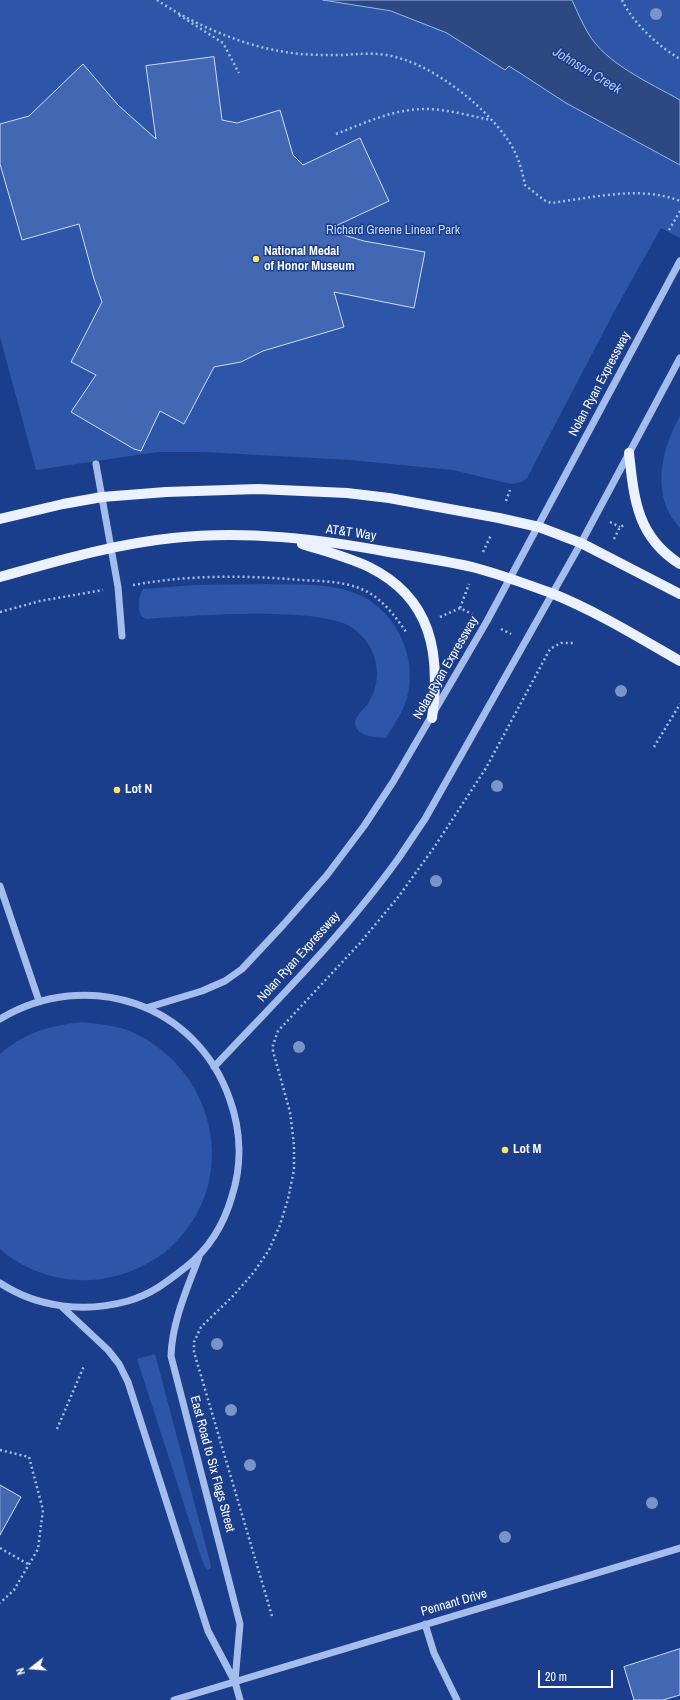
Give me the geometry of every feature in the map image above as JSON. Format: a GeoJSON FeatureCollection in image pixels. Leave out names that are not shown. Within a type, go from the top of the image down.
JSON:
{"type":"FeatureCollection","features":[{"type":"Feature","properties":{"kind":"main road"},"geometry":{"type":"LineString","coordinates":[[629,453],[634,495],[641,519],[648,535],[672,559],[680,564]]}},
{"type":"Feature","properties":{"kind":"main road"},"geometry":{"type":"LineString","coordinates":[[0,519],[63,504],[102,497],[213,489],[347,492],[389,498],[538,527],[581,543],[680,594]]}},
{"type":"Feature","properties":{"kind":"main road","name":"AT&T Way"},"geometry":{"type":"LineString","coordinates":[[0,577],[112,546],[203,535],[282,536],[363,547],[476,568],[510,578],[598,614],[680,660]]}},
{"type":"Feature","properties":{"kind":"main road"},"geometry":{"type":"LineString","coordinates":[[282,536],[368,567],[394,583],[410,598],[425,623],[433,653],[436,689],[432,718]]}},
{"type":"Feature","properties":{"kind":"street","name":"Nolan Ryan Expressway"},"geometry":{"type":"LineString","coordinates":[[146,1008],[202,991],[224,981],[242,969],[322,880],[364,826],[432,718],[487,621],[625,361],[680,261]]}},
{"type":"Feature","properties":{"kind":"street","name":"Nolan Ryan Expressway"},"geometry":{"type":"LineString","coordinates":[[214,1067],[327,945],[397,860],[425,819],[581,543],[680,358]]}},
{"type":"Feature","properties":{"kind":"street"},"geometry":{"type":"LineString","coordinates":[[96,464],[112,546],[118,587],[122,636]]}},
{"type":"Feature","properties":{"kind":"street"},"geometry":{"type":"LineString","coordinates":[[0,886],[39,1001]]}},
{"type":"Feature","properties":{"kind":"street"},"geometry":{"type":"LineString","coordinates":[[0,1019],[15,1010],[39,1001],[60,996],[82,994],[104,995],[125,1000],[146,1008],[185,1032],[201,1048],[214,1067],[226,1089],[235,1113],[239,1138],[239,1163],[235,1188],[228,1212],[216,1234],[200,1256],[162,1287],[138,1298],[113,1305],[87,1308],[61,1306],[34,1300],[0,1283]]}},
{"type":"Feature","properties":{"kind":"street","name":"East Road to Six Flags Street"},"geometry":{"type":"LineString","coordinates":[[200,1256],[177,1318],[172,1336],[171,1356],[240,1624],[235,1682]]}},
{"type":"Feature","properties":{"kind":"street","name":"East Road to Six Flags Street"},"geometry":{"type":"LineString","coordinates":[[61,1306],[108,1350],[119,1364],[125,1376],[208,1631],[235,1682],[240,1700]]}},
{"type":"Feature","properties":{"kind":"street","name":"Pennant Drive"},"geometry":{"type":"LineString","coordinates":[[235,1682],[680,1548]]}},
{"type":"Feature","properties":{"kind":"street"},"geometry":{"type":"LineString","coordinates":[[425,1624],[434,1653],[457,1700]]}},
{"type":"Feature","properties":{"kind":"street"},"geometry":{"type":"LineString","coordinates":[[174,1700],[235,1682]]}},
{"type":"Feature","properties":{"kind":"path"},"geometry":{"type":"LineString","coordinates":[[157,0],[223,42],[239,73]]}},
{"type":"Feature","properties":{"kind":"path"},"geometry":{"type":"LineString","coordinates":[[622,0],[625,7],[647,34],[680,60]]}},
{"type":"Feature","properties":{"kind":"path"},"geometry":{"type":"LineString","coordinates":[[172,10],[249,44],[280,51],[338,55],[363,53],[386,55],[406,60],[421,66],[469,99],[492,120],[508,140],[515,152],[525,185],[544,200],[551,203],[648,193],[666,195],[680,201]]}},
{"type":"Feature","properties":{"kind":"path"},"geometry":{"type":"LineString","coordinates":[[336,134],[384,115],[407,110],[438,110],[492,120]]}},
{"type":"Feature","properties":{"kind":"path"},"geometry":{"type":"LineString","coordinates":[[669,230],[680,211]]}},
{"type":"Feature","properties":{"kind":"path"},"geometry":{"type":"LineString","coordinates":[[460,608],[463,597],[510,490]]}},
{"type":"Feature","properties":{"kind":"path"},"geometry":{"type":"LineString","coordinates":[[609,521],[620,527],[614,539]]}},
{"type":"Feature","properties":{"kind":"path"},"geometry":{"type":"LineString","coordinates":[[147,582],[180,578],[245,577],[333,582],[351,585],[367,592],[382,603],[406,632]]}},
{"type":"Feature","properties":{"kind":"path"},"geometry":{"type":"LineString","coordinates":[[0,612],[40,601],[86,593]]}},
{"type":"Feature","properties":{"kind":"path"},"geometry":{"type":"LineString","coordinates":[[435,619],[460,608],[471,613]]}},
{"type":"Feature","properties":{"kind":"path"},"geometry":{"type":"LineString","coordinates":[[272,1616],[194,1352],[194,1342],[201,1327],[233,1296],[254,1272],[269,1250],[280,1225],[288,1199],[294,1170],[294,1145],[290,1112],[275,1062],[273,1045],[281,1026],[360,943],[399,896],[435,846],[486,768],[550,649],[561,643],[574,643]]}},
{"type":"Feature","properties":{"kind":"path"},"geometry":{"type":"LineString","coordinates":[[654,748],[680,704]]}},
{"type":"Feature","properties":{"kind":"path"},"geometry":{"type":"LineString","coordinates":[[57,1429],[84,1366]]}},
{"type":"Feature","properties":{"kind":"path"},"geometry":{"type":"LineString","coordinates":[[0,1450],[30,1457],[43,1510],[38,1549],[14,1590],[0,1602]]}},
{"type":"Feature","properties":{"kind":"path"},"geometry":{"type":"LineString","coordinates":[[0,1548],[28,1564]]}},
{"type":"Feature","properties":{"kind":"green space","name":"Richard Greene Linear Park"},"geometry":{"type":"Polygon","coordinates":[[[0,0],[680,0],[680,238],[661,228],[615,310],[527,478],[522,482],[511,484],[453,470],[350,460],[203,452],[157,452],[36,470],[0,337],[0,0]]]}},
{"type":"Feature","properties":{"kind":"green space"},"geometry":{"type":"Polygon","coordinates":[[[680,416],[680,528],[671,515],[665,502],[662,487],[662,473],[668,443],[680,416]]]}},
{"type":"Feature","properties":{"kind":"green space"},"geometry":{"type":"Polygon","coordinates":[[[267,584],[321,586],[342,589],[367,599],[380,609],[391,621],[400,634],[406,650],[410,682],[407,698],[403,708],[386,738],[365,735],[356,727],[355,723],[357,717],[369,702],[374,692],[377,672],[373,653],[362,636],[354,629],[338,622],[315,617],[286,614],[193,616],[147,619],[142,617],[139,610],[139,599],[143,589],[195,585],[267,584]]]}},
{"type":"Feature","properties":{"kind":"green space"},"geometry":{"type":"Polygon","coordinates":[[[82,1022],[107,1025],[132,1032],[162,1050],[185,1074],[201,1103],[210,1133],[212,1165],[205,1197],[189,1226],[165,1252],[149,1263],[131,1271],[112,1277],[92,1280],[67,1279],[43,1274],[10,1257],[0,1249],[0,1054],[9,1046],[38,1031],[82,1022]]]}},
{"type":"Feature","properties":{"kind":"green space"},"geometry":{"type":"Polygon","coordinates":[[[155,1354],[210,1562],[211,1568],[208,1570],[205,1567],[200,1554],[137,1359],[155,1354]]]}},
{"type":"Feature","properties":{"kind":"water","name":"Johnson Creek"},"geometry":{"type":"Polygon","coordinates":[[[323,0],[572,0],[588,33],[606,54],[642,80],[680,100],[680,165],[566,103],[509,66],[505,70],[447,33],[391,11],[323,0]]]}},
{"type":"Feature","properties":{"kind":"building","name":"National Medal of Honor Museum"},"geometry":{"type":"Polygon","coordinates":[[[214,57],[222,120],[237,123],[280,110],[293,155],[303,165],[360,138],[389,201],[327,230],[364,241],[425,252],[414,308],[334,292],[344,327],[263,351],[241,362],[214,367],[184,424],[160,411],[141,451],[134,449],[71,412],[96,375],[71,362],[102,302],[79,224],[22,240],[0,164],[0,124],[29,116],[83,64],[118,105],[156,139],[146,66],[214,57]]]}},
{"type":"Feature","properties":{"kind":"building"},"geometry":{"type":"Polygon","coordinates":[[[0,1485],[21,1497],[0,1535],[0,1485]]]}},
{"type":"Feature","properties":{"kind":"building"},"geometry":{"type":"Polygon","coordinates":[[[680,1649],[680,1695],[663,1700],[634,1700],[624,1667],[680,1649]]]}},
{"type":"Feature","properties":{"kind":"place","name":"National Medal of Honor Museum"},"geometry":{"type":"Point","coordinates":[256,259]}},
{"type":"Feature","properties":{"kind":"place","name":"Lot N"},"geometry":{"type":"Point","coordinates":[117,790]}},
{"type":"Feature","properties":{"kind":"place","name":"Lot M"},"geometry":{"type":"Point","coordinates":[505,1150]}}]}
